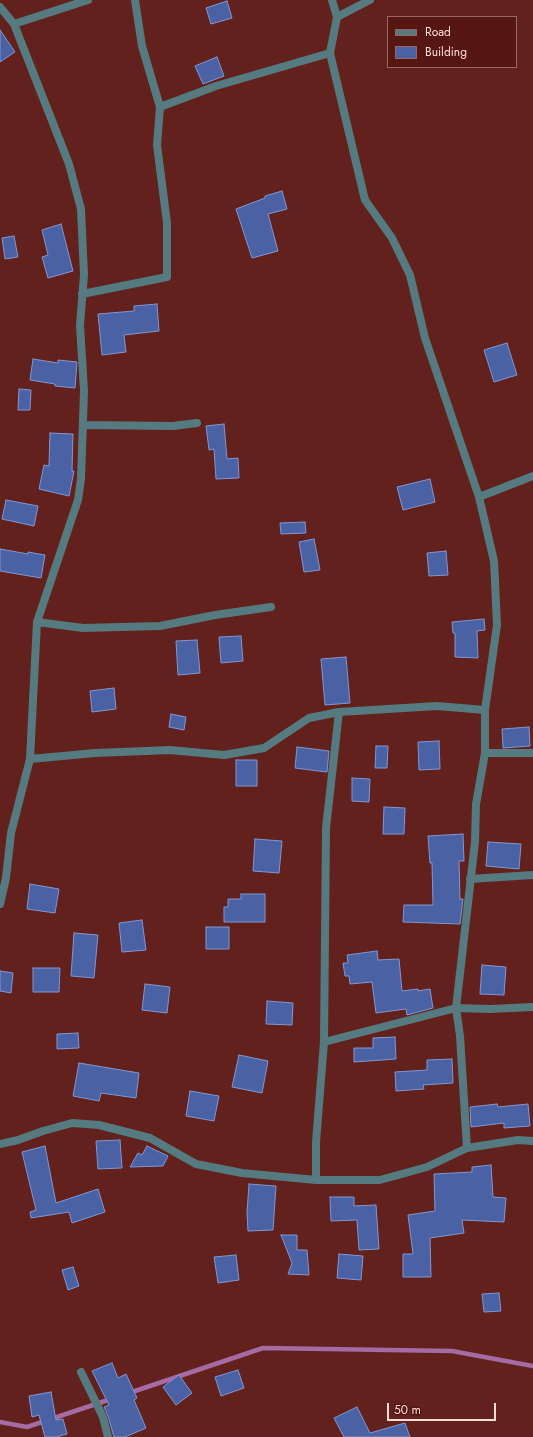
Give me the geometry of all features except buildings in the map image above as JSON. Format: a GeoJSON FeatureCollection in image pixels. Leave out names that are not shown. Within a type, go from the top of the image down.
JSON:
{"type":"FeatureCollection","features":[{"type":"Feature","properties":{"kind":"street"},"geometry":{"type":"LineString","coordinates":[[14,24],[88,0]]}},
{"type":"Feature","properties":{"kind":"street"},"geometry":{"type":"LineString","coordinates":[[82,294],[167,277],[167,223],[158,145],[160,107],[142,46],[135,0]]}},
{"type":"Feature","properties":{"kind":"street"},"geometry":{"type":"LineString","coordinates":[[332,0],[337,17],[330,53],[365,200],[392,238],[410,275],[425,338],[479,497],[494,561],[497,625],[485,710],[485,752],[476,804],[475,842],[456,1008],[460,1036],[467,1148]]}},
{"type":"Feature","properties":{"kind":"street"},"geometry":{"type":"LineString","coordinates":[[337,17],[370,0]]}},
{"type":"Feature","properties":{"kind":"street"},"geometry":{"type":"LineString","coordinates":[[0,7],[14,24],[69,164],[81,209],[84,275],[80,325],[84,391],[81,479],[78,500],[37,622],[30,759],[11,833],[6,878],[0,904]]}},
{"type":"Feature","properties":{"kind":"street"},"geometry":{"type":"LineString","coordinates":[[160,107],[216,86],[330,53]]}},
{"type":"Feature","properties":{"kind":"street"},"geometry":{"type":"LineString","coordinates":[[83,425],[173,426],[197,423]]}},
{"type":"Feature","properties":{"kind":"street"},"geometry":{"type":"LineString","coordinates":[[479,497],[533,476]]}},
{"type":"Feature","properties":{"kind":"street"},"geometry":{"type":"LineString","coordinates":[[37,622],[82,628],[160,626],[215,615],[272,607]]}},
{"type":"Feature","properties":{"kind":"street"},"geometry":{"type":"LineString","coordinates":[[30,759],[95,753],[170,750],[224,755],[264,748],[309,718],[339,712],[438,706],[485,710]]}},
{"type":"Feature","properties":{"kind":"street"},"geometry":{"type":"LineString","coordinates":[[316,1180],[316,1142],[324,1042],[326,835],[339,712]]}},
{"type":"Feature","properties":{"kind":"street"},"geometry":{"type":"LineString","coordinates":[[485,752],[533,753]]}},
{"type":"Feature","properties":{"kind":"street"},"geometry":{"type":"LineString","coordinates":[[470,879],[533,875]]}},
{"type":"Feature","properties":{"kind":"street"},"geometry":{"type":"LineString","coordinates":[[324,1042],[456,1008],[490,1010],[533,1007]]}},
{"type":"Feature","properties":{"kind":"street"},"geometry":{"type":"LineString","coordinates":[[0,1144],[72,1123],[98,1125],[150,1138],[196,1164],[242,1173],[316,1180],[380,1180],[428,1167],[467,1148],[518,1140],[533,1141]]}},
{"type":"Feature","properties":{"kind":"street"},"geometry":{"type":"LineString","coordinates":[[81,1372],[102,1417],[108,1437]]}},
{"type":"Feature","properties":{"kind":"waterway"},"geometry":{"type":"LineString","coordinates":[[129,1393],[263,1348],[452,1351],[533,1366]]}},
{"type":"Feature","properties":{"kind":"waterway"},"geometry":{"type":"LineString","coordinates":[[0,1422],[27,1427],[111,1399]]}}]}
